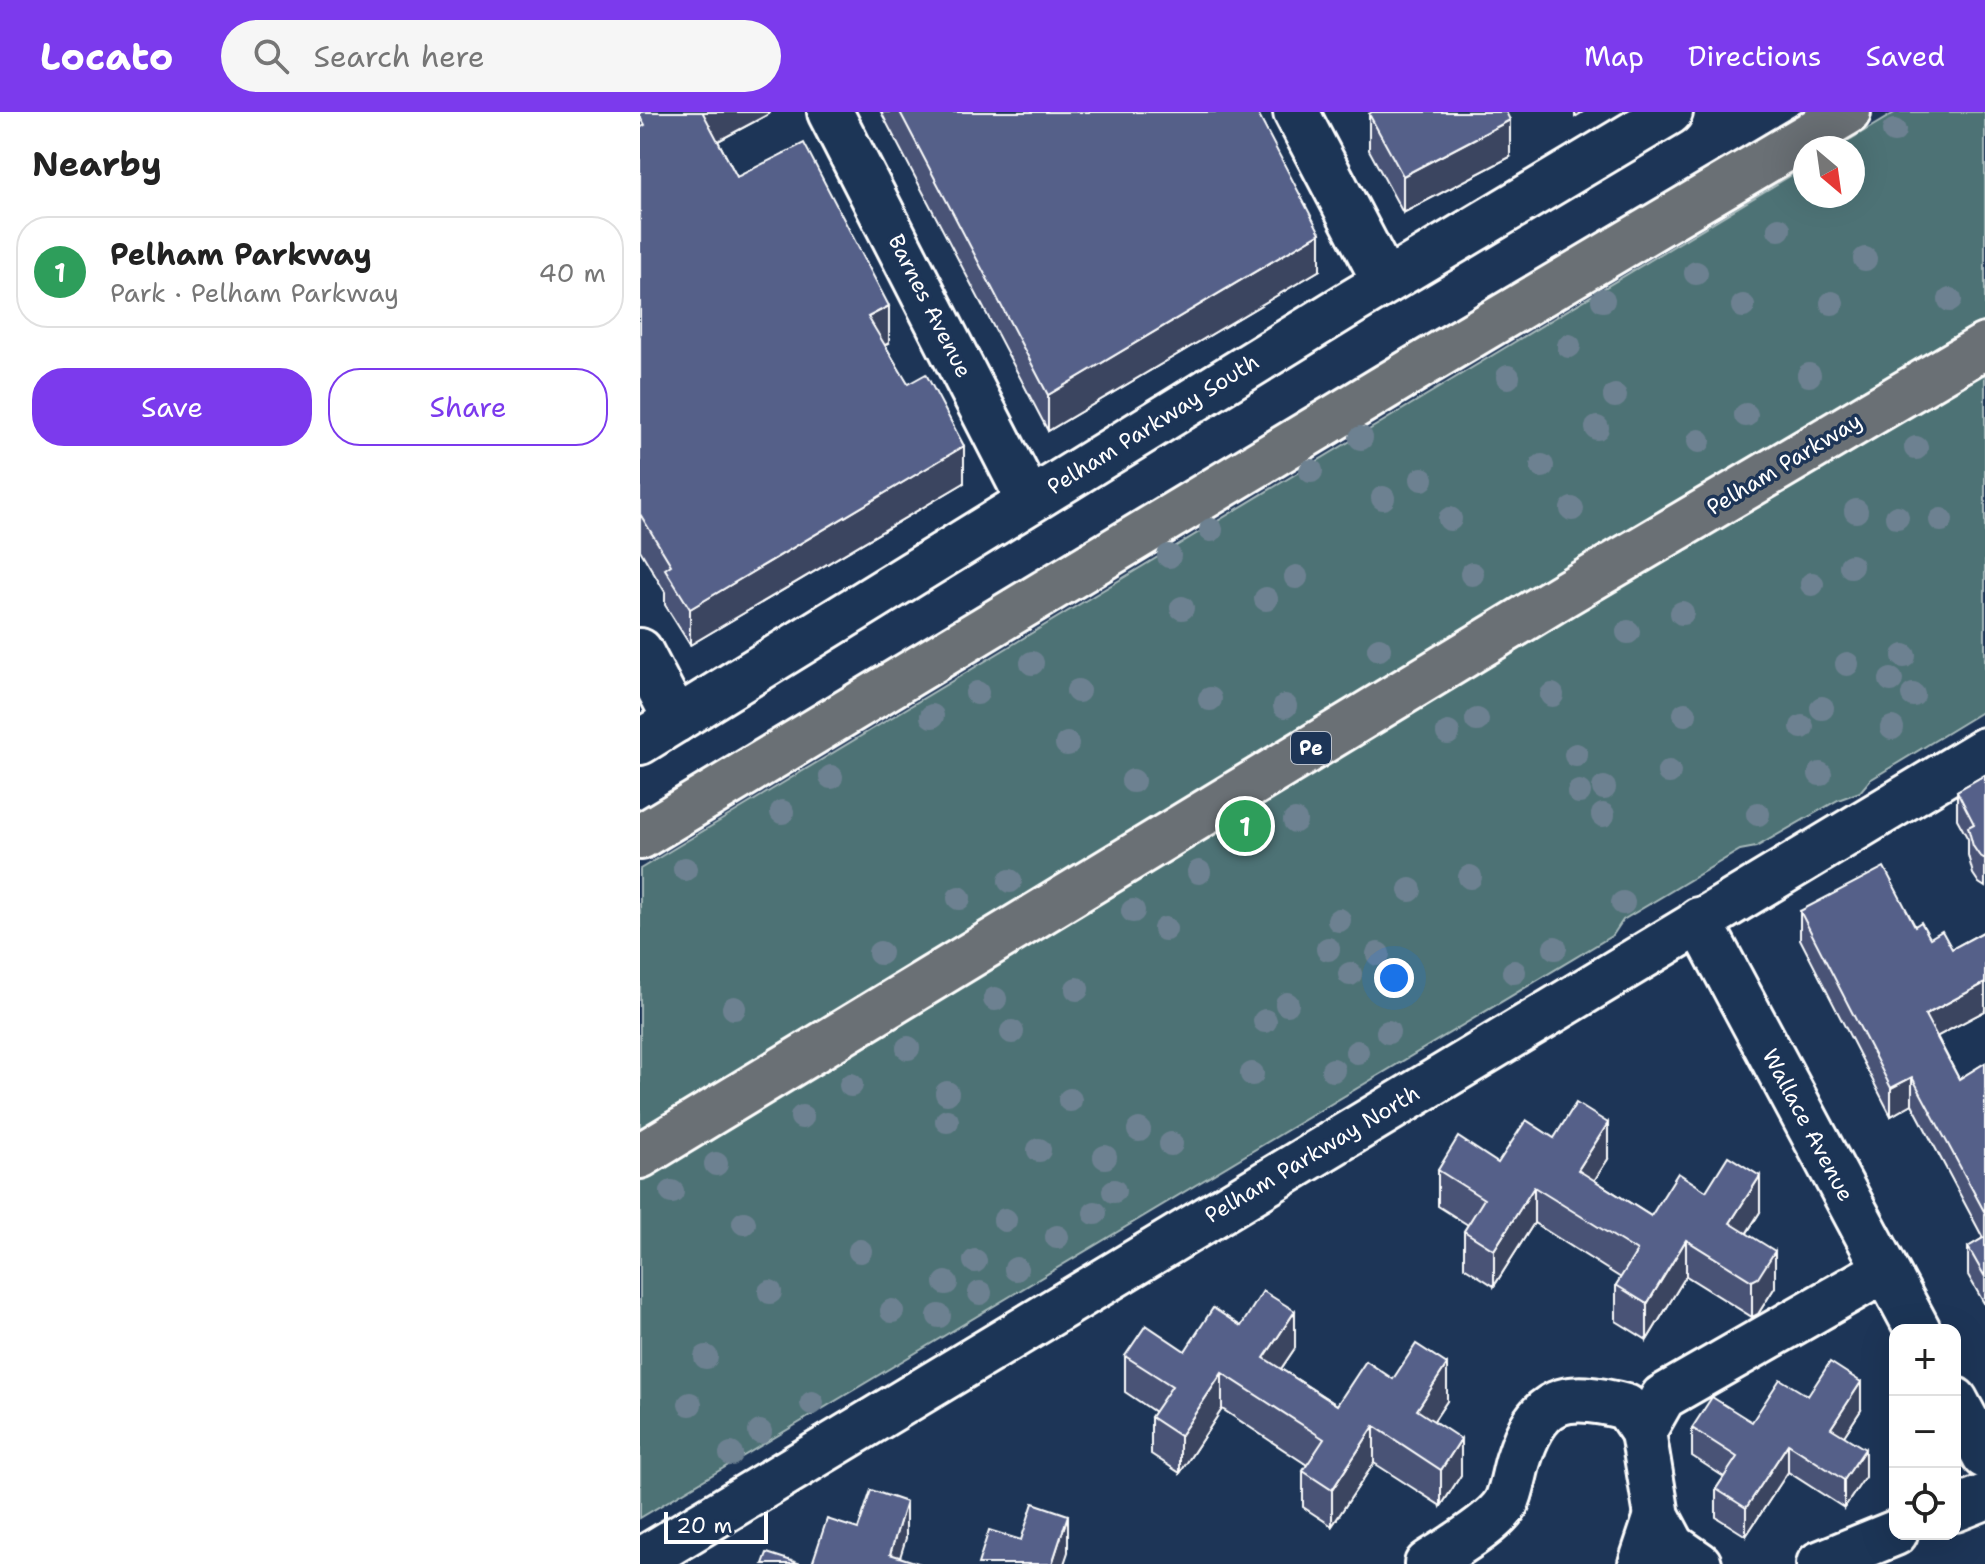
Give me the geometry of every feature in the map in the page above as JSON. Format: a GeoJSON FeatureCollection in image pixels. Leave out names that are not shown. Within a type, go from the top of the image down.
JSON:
{"type":"FeatureCollection","features":[{"type":"Feature","properties":{"kind":"main road"},"geometry":{"type":"LineString","coordinates":[[640,837],[1420,366],[1848,112]]}},
{"type":"Feature","properties":{"kind":"main road","name":"Pelham Parkway"},"geometry":{"type":"LineString","coordinates":[[640,1156],[1577,587],[1985,346]]}},
{"type":"Feature","properties":{"kind":"street","name":"Barnes Avenue"},"geometry":{"type":"LineString","coordinates":[[830,112],[1029,500]]}},
{"type":"Feature","properties":{"kind":"street"},"geometry":{"type":"LineString","coordinates":[[1296,112],[1385,282]]}},
{"type":"Feature","properties":{"kind":"street","name":"Pelham Parkway South"},"geometry":{"type":"LineString","coordinates":[[658,731],[1385,282],[1670,112]]}},
{"type":"Feature","properties":{"kind":"street"},"geometry":{"type":"LineString","coordinates":[[640,651],[658,731]]}},
{"type":"Feature","properties":{"kind":"street","name":"Pelham Parkway North"},"geometry":{"type":"LineString","coordinates":[[640,1561],[1985,750]]}},
{"type":"Feature","properties":{"kind":"street","name":"Wallace Avenue"},"geometry":{"type":"LineString","coordinates":[[1699,920],[1915,1324]]}},
{"type":"Feature","properties":{"kind":"street"},"geometry":{"type":"LineString","coordinates":[[1643,1432],[1663,1397],[1885,1270]]}},
{"type":"Feature","properties":{"kind":"street"},"geometry":{"type":"LineString","coordinates":[[1427,1564],[1479,1529],[1505,1504],[1520,1455],[1539,1414],[1568,1398],[1600,1400],[1626,1407],[1643,1432],[1657,1516],[1673,1546],[1699,1564]]}},
{"type":"Feature","properties":{"kind":"street"},"geometry":{"type":"LineString","coordinates":[[1961,1411],[1985,1456]]}},
{"type":"Feature","properties":{"kind":"street"},"geometry":{"type":"LineString","coordinates":[[1961,1507],[1985,1497]]}},
{"type":"Feature","properties":{"kind":"street"},"geometry":{"type":"LineString","coordinates":[[1641,1564],[1657,1516]]}},
{"type":"Feature","properties":{"kind":"street"},"geometry":{"type":"LineString","coordinates":[[1819,1564],[1889,1535]]}},
{"type":"Feature","properties":{"kind":"green space"},"geometry":{"type":"Polygon","coordinates":[[[1896,112],[1985,112],[1985,710],[1870,780],[1860,792],[1838,800],[1756,847],[1740,850],[1623,920],[1613,935],[640,1518],[640,869],[1793,174],[1793,208],[1865,208],[1865,136],[1856,136],[1896,112]]]}},
{"type":"Feature","properties":{"kind":"building"},"geometry":{"type":"Polygon","coordinates":[[[640,112],[704,112],[737,177],[804,143],[889,306],[868,317],[908,384],[926,374],[964,446],[690,609],[665,569],[671,565],[640,514],[640,128],[645,125],[640,112]]]}},
{"type":"Feature","properties":{"kind":"building"},"geometry":{"type":"Polygon","coordinates":[[[900,112],[1257,112],[1320,233],[1048,395],[900,112]]]}},
{"type":"Feature","properties":{"kind":"building"},"geometry":{"type":"Polygon","coordinates":[[[1506,112],[1510,120],[1403,176],[1369,114],[1506,112]]]}},
{"type":"Feature","properties":{"kind":"building"},"geometry":{"type":"Polygon","coordinates":[[[1985,775],[1985,859],[1973,846],[1968,827],[1974,824],[1957,791],[1985,775]]]}},
{"type":"Feature","properties":{"kind":"building"},"geometry":{"type":"Polygon","coordinates":[[[1884,867],[1915,926],[1921,922],[1930,938],[1942,931],[1952,949],[1985,931],[1985,983],[1925,1015],[1959,1079],[1985,1063],[1985,1213],[1912,1077],[1891,1088],[1800,911],[1884,867]]]}},
{"type":"Feature","properties":{"kind":"building"},"geometry":{"type":"Polygon","coordinates":[[[1576,1103],[1608,1123],[1578,1170],[1651,1216],[1678,1173],[1706,1191],[1728,1156],[1760,1176],[1730,1223],[1775,1251],[1758,1278],[1752,1281],[1686,1240],[1647,1304],[1616,1285],[1637,1251],[1534,1187],[1494,1250],[1464,1231],[1484,1199],[1438,1170],[1458,1137],[1498,1163],[1526,1120],[1554,1138],[1576,1103]]]}},
{"type":"Feature","properties":{"kind":"building"},"geometry":{"type":"Polygon","coordinates":[[[1985,1237],[1985,1277],[1968,1247],[1985,1237]]]}},
{"type":"Feature","properties":{"kind":"building"},"geometry":{"type":"Polygon","coordinates":[[[1263,1291],[1295,1311],[1264,1358],[1337,1405],[1366,1361],[1393,1379],[1416,1344],[1447,1364],[1417,1410],[1461,1439],[1441,1470],[1374,1426],[1332,1490],[1303,1471],[1324,1439],[1222,1373],[1180,1436],[1151,1417],[1172,1386],[1125,1356],[1146,1325],[1185,1351],[1213,1308],[1241,1326],[1263,1291]]]}},
{"type":"Feature","properties":{"kind":"building"},"geometry":{"type":"Polygon","coordinates":[[[1830,1362],[1861,1382],[1831,1428],[1865,1449],[1844,1480],[1788,1444],[1746,1508],[1716,1489],[1737,1457],[1692,1428],[1712,1397],[1752,1422],[1780,1379],[1808,1396],[1830,1362]]]}},
{"type":"Feature","properties":{"kind":"building"},"geometry":{"type":"Polygon","coordinates":[[[871,1490],[906,1502],[890,1554],[921,1564],[812,1564],[827,1519],[858,1529],[871,1490]]]}},
{"type":"Feature","properties":{"kind":"building"},"geometry":{"type":"Polygon","coordinates":[[[1033,1503],[1068,1515],[1052,1564],[978,1564],[989,1530],[1021,1540],[1033,1503]]]}},
{"type":"Feature","properties":{"kind":"building"},"geometry":{"type":"Polygon","coordinates":[[[767,1553],[801,1564],[763,1564],[767,1553]]]}},
{"type":"Feature","properties":{"kind":"place","name":"Pelham Parkway"},"geometry":{"type":"Point","coordinates":[1245,826]}}]}
